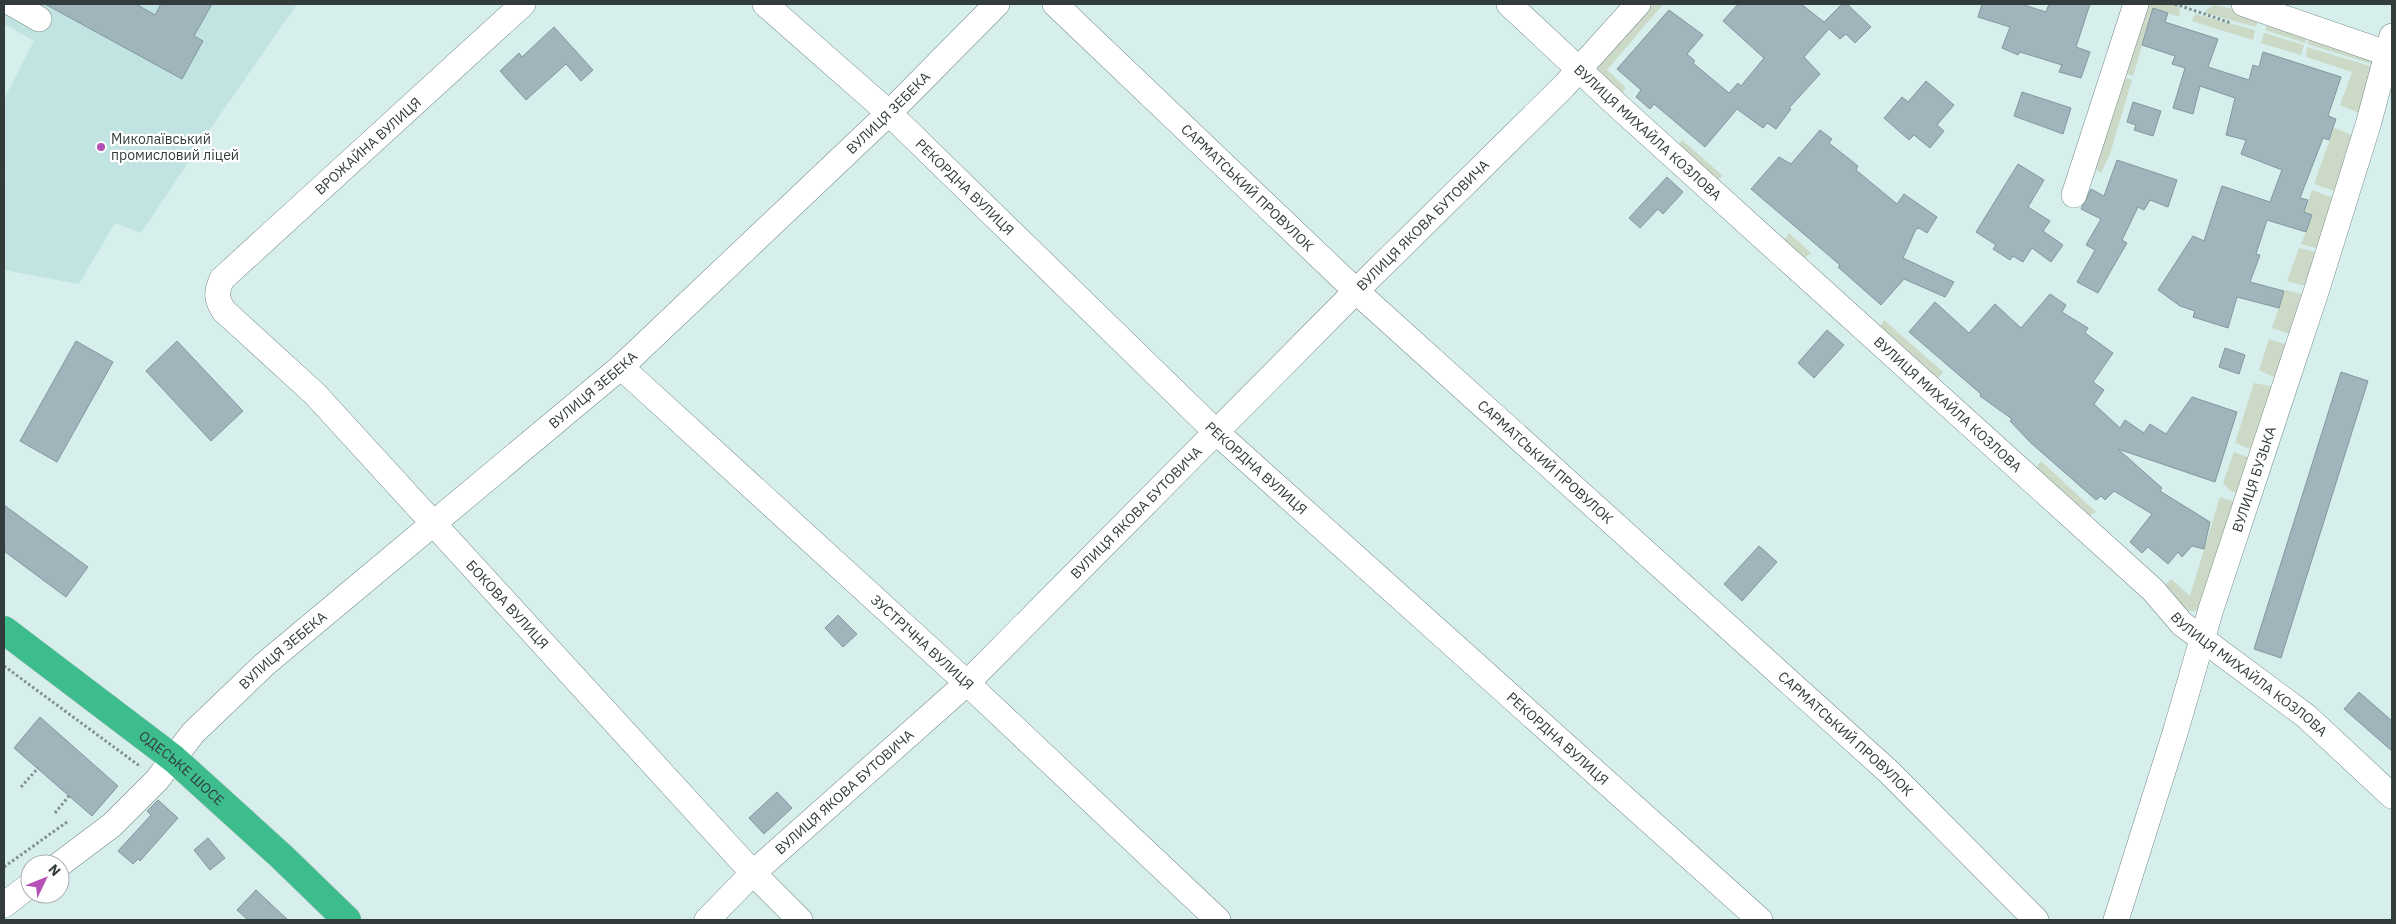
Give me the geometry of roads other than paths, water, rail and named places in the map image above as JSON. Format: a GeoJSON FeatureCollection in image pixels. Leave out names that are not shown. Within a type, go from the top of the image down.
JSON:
{"type":"FeatureCollection","features":[{"type":"Feature","properties":{"kind":"highway","name":"ОДЕСЬКЕ ШОСЕ"},"geometry":{"type":"LineString","coordinates":[[4,630],[174,759],[281,856],[347,920]]}},
{"type":"Feature","properties":{"kind":"street"},"geometry":{"type":"LineString","coordinates":[[13,4],[39,18]]}},
{"type":"Feature","properties":{"kind":"street","name":"ВРОЖАЙНА ВУЛИЦЯ"},"geometry":{"type":"LineString","coordinates":[[217,290],[222,279],[523,4]]}},
{"type":"Feature","properties":{"kind":"street","name":"РЕКОРДНА ВУЛИЦЯ"},"geometry":{"type":"LineString","coordinates":[[765,4],[889,113],[1216,432],[1760,920]]}},
{"type":"Feature","properties":{"kind":"street","name":"ВУЛИЦЯ ЗЕБЕКА"},"geometry":{"type":"LineString","coordinates":[[174,759],[192,733],[265,664],[621,366],[889,113],[997,4]]}},
{"type":"Feature","properties":{"kind":"street","name":"САРМАТСЬКИЙ ПРОВУЛОК"},"geometry":{"type":"LineString","coordinates":[[1054,4],[1356,291],[1889,772],[2036,920]]}},
{"type":"Feature","properties":{"kind":"street","name":"ВУЛИЦЯ МИХАЙЛА КОЗЛОВА"},"geometry":{"type":"LineString","coordinates":[[1509,4],[1579,70],[2153,590],[2182,624],[2306,716],[2392,796]]}},
{"type":"Feature","properties":{"kind":"street","name":"ВУЛИЦЯ ЯКОВА БУТОВИЧА"},"geometry":{"type":"LineString","coordinates":[[707,920],[752,873],[967,683],[1356,291],[1579,70],[1638,4]]}},
{"type":"Feature","properties":{"kind":"street"},"geometry":{"type":"LineString","coordinates":[[2074,195],[2136,4]]}},
{"type":"Feature","properties":{"kind":"street"},"geometry":{"type":"LineString","coordinates":[[2244,4],[2391,48]]}},
{"type":"Feature","properties":{"kind":"street","name":"ВУЛИЦЯ БУЗЬКА"},"geometry":{"type":"LineString","coordinates":[[2116,920],[2144,836],[2202,639],[2316,292],[2391,48]]}},
{"type":"Feature","properties":{"kind":"street","name":"БОКОВА ВУЛИЦЯ"},"geometry":{"type":"LineString","coordinates":[[217,290],[218,302],[224,311],[315,394],[434,522],[752,873],[800,920]]}},
{"type":"Feature","properties":{"kind":"street","name":"ЗУСТРІЧНА ВУЛИЦЯ"},"geometry":{"type":"LineString","coordinates":[[621,366],[967,683],[1218,920]]}},
{"type":"Feature","properties":{"kind":"street"},"geometry":{"type":"LineString","coordinates":[[70,856],[112,825],[157,780],[174,759]]}},
{"type":"Feature","properties":{"kind":"street"},"geometry":{"type":"LineString","coordinates":[[4,905],[20,893]]}},
{"type":"Feature","properties":{"kind":"place","name":"Миколаївський промисловий ліцей"},"geometry":{"type":"Point","coordinates":[101,147]}}]}
